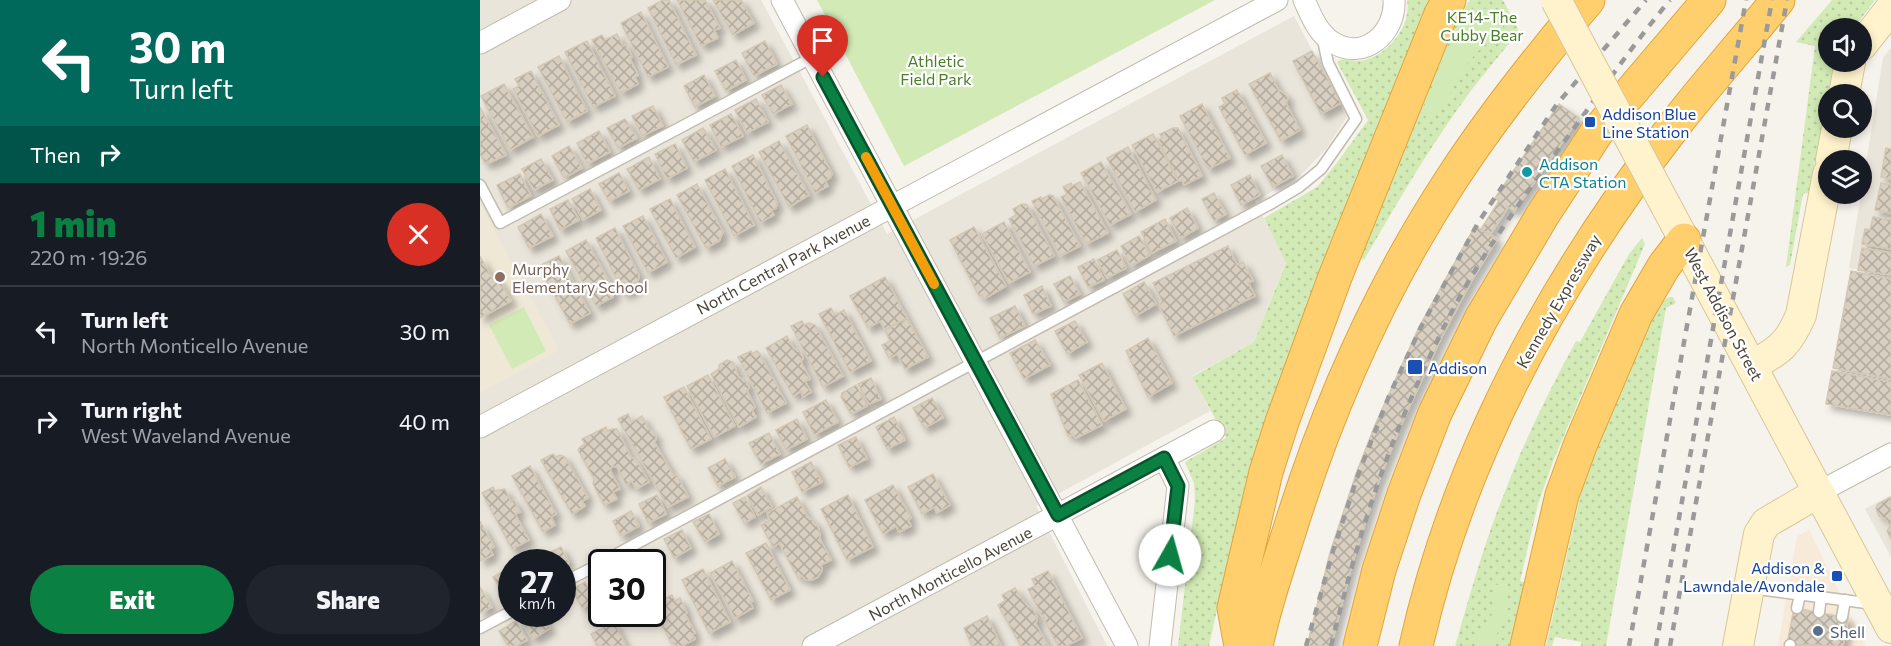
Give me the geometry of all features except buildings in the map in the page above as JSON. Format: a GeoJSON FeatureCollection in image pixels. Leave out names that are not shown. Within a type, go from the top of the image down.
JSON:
{"type":"FeatureCollection","features":[{"type":"Feature","properties":{"kind":"highway"},"geometry":{"type":"LineString","coordinates":[[1241,646],[1234,608],[1252,524],[1276,442],[1335,278],[1441,14],[1449,0]]}},
{"type":"Feature","properties":{"kind":"highway"},"geometry":{"type":"LineString","coordinates":[[1256,646],[1311,464],[1356,354],[1402,261],[1450,180],[1507,100],[1588,0]]}},
{"type":"Feature","properties":{"kind":"highway"},"geometry":{"type":"LineString","coordinates":[[1360,646],[1379,570],[1407,484],[1435,413],[1481,319],[1542,216],[1597,132],[1709,0]]}},
{"type":"Feature","properties":{"kind":"highway","name":"Kennedy Expressway"},"geometry":{"type":"LineString","coordinates":[[1416,646],[1433,582],[1464,487],[1501,403],[1559,292],[1606,220],[1674,125],[1778,0]]}},
{"type":"Feature","properties":{"kind":"highway"},"geometry":{"type":"LineString","coordinates":[[1527,646],[1562,495],[1581,443],[1636,314],[1664,266],[1684,240]]}},
{"type":"Feature","properties":{"kind":"street"},"geometry":{"type":"LineString","coordinates":[[480,43],[560,0]]}},
{"type":"Feature","properties":{"kind":"street"},"geometry":{"type":"LineString","coordinates":[[782,0],[1127,646]]}},
{"type":"Feature","properties":{"kind":"street","name":"North Central Park Avenue"},"geometry":{"type":"LineString","coordinates":[[480,427],[1277,0]]}},
{"type":"Feature","properties":{"kind":"street"},"geometry":{"type":"LineString","coordinates":[[1304,0],[1322,34],[1334,43],[1348,48],[1363,47],[1377,41],[1388,30],[1394,16],[1394,0]]}},
{"type":"Feature","properties":{"kind":"street","name":"West Addison Street"},"geometry":{"type":"LineString","coordinates":[[1556,0],[1885,616]]}},
{"type":"Feature","properties":{"kind":"street"},"geometry":{"type":"LineString","coordinates":[[1872,32],[1891,8]]}},
{"type":"Feature","properties":{"kind":"street"},"geometry":{"type":"LineString","coordinates":[[1752,366],[1779,351],[1792,336],[1801,315],[1822,204]]}},
{"type":"Feature","properties":{"kind":"street","name":"North Monticello Avenue"},"geometry":{"type":"LineString","coordinates":[[813,646],[1214,431]]}},
{"type":"Feature","properties":{"kind":"street"},"geometry":{"type":"LineString","coordinates":[[1738,646],[1759,534],[1766,523],[1891,454]]}},
{"type":"Feature","properties":{"kind":"street"},"geometry":{"type":"LineString","coordinates":[[1160,646],[1178,486],[1164,458]]}},
{"type":"Feature","properties":{"kind":"lane"},"geometry":{"type":"LineString","coordinates":[[626,549],[1299,187],[1321,169],[1356,119],[1328,63],[1322,34]]}},
{"type":"Feature","properties":{"kind":"lane"},"geometry":{"type":"LineString","coordinates":[[480,185],[500,223],[813,57]]}},
{"type":"Feature","properties":{"kind":"lane"},"geometry":{"type":"LineString","coordinates":[[1749,588],[1845,600],[1885,616]]}},
{"type":"Feature","properties":{"kind":"lane"},"geometry":{"type":"LineString","coordinates":[[1797,608],[1800,595]]}},
{"type":"Feature","properties":{"kind":"lane"},"geometry":{"type":"LineString","coordinates":[[1819,612],[1821,597]]}},
{"type":"Feature","properties":{"kind":"lane"},"geometry":{"type":"LineString","coordinates":[[1842,617],[1845,600]]}},
{"type":"Feature","properties":{"kind":"lane"},"geometry":{"type":"LineString","coordinates":[[480,628],[498,618]]}},
{"type":"Feature","properties":{"kind":"shaded area"},"geometry":{"type":"Polygon","coordinates":[[[480,0],[761,0],[887,234],[1294,16],[1347,117],[1326,149],[1300,176],[1255,201],[1286,262],[1254,342],[1192,376],[1210,411],[1036,506],[1107,646],[480,646],[480,0]]]}},
{"type":"Feature","properties":{"kind":"shaded area"},"geometry":{"type":"Polygon","coordinates":[[[1891,48],[1891,276],[1849,268],[1859,204],[1872,204],[1872,150],[1868,150],[1870,138],[1872,138],[1883,58],[1891,48]]]}},
{"type":"Feature","properties":{"kind":"shaded area","name":"Murphy Elementary School"},"geometry":{"type":"Polygon","coordinates":[[[480,204],[559,350],[480,393],[480,204]]]}},
{"type":"Feature","properties":{"kind":"shaded area"},"geometry":{"type":"Polygon","coordinates":[[[1891,495],[1891,557],[1865,509],[1891,495]]]}},
{"type":"Feature","properties":{"kind":"shaded area"},"geometry":{"type":"Polygon","coordinates":[[[1809,530],[1866,646],[1778,646],[1797,536],[1809,530]]]}},
{"type":"Feature","properties":{"kind":"green space","name":"Athletic Field Park"},"geometry":{"type":"Polygon","coordinates":[[[817,0],[1215,0],[904,166],[817,0]]]}},
{"type":"Feature","properties":{"kind":"green space"},"geometry":{"type":"Polygon","coordinates":[[[1407,0],[1433,0],[1222,587],[1209,646],[1178,646],[1195,500],[1194,483],[1185,462],[1226,438],[1192,377],[1254,342],[1286,263],[1264,218],[1317,187],[1368,120],[1337,62],[1342,59],[1359,61],[1369,59],[1387,48],[1401,30],[1407,10],[1407,0]]]}},
{"type":"Feature","properties":{"kind":"green space"},"geometry":{"type":"Polygon","coordinates":[[[1470,0],[1503,0],[1519,31],[1443,130],[1364,260],[1356,255],[1448,34],[1470,0]]]}},
{"type":"Feature","properties":{"kind":"green space"},"geometry":{"type":"Polygon","coordinates":[[[1832,0],[1875,0],[1862,18],[1818,18],[1818,72],[1832,72],[1830,84],[1818,84],[1819,138],[1809,193],[1803,194],[1790,265],[1786,267],[1815,46],[1796,42],[1832,0]]]}},
{"type":"Feature","properties":{"kind":"green space","name":"KE14-The Cubby Bear"},"geometry":{"type":"Polygon","coordinates":[[[1474,7],[1494,10],[1504,29],[1473,57],[1434,117],[1426,118],[1423,109],[1452,39],[1474,7]]]}},
{"type":"Feature","properties":{"kind":"green space"},"geometry":{"type":"Polygon","coordinates":[[[1642,238],[1645,244],[1554,459],[1538,504],[1520,581],[1527,583],[1512,646],[1455,646],[1490,531],[1528,435],[1576,341],[1580,342],[1629,254],[1642,238]]]}},
{"type":"Feature","properties":{"kind":"green space"},"geometry":{"type":"Polygon","coordinates":[[[1673,297],[1676,303],[1666,308],[1606,646],[1581,646],[1581,642],[1555,637],[1552,646],[1546,646],[1586,472],[1655,309],[1661,301],[1673,297]]]}},
{"type":"Feature","properties":{"kind":"green space"},"geometry":{"type":"Polygon","coordinates":[[[524,307],[546,351],[512,369],[489,325],[524,307]]]}},
{"type":"Feature","properties":{"kind":"green space"},"geometry":{"type":"Polygon","coordinates":[[[1502,584],[1508,603],[1495,646],[1477,646],[1478,636],[1495,610],[1495,585],[1502,584]]]}},
{"type":"Feature","properties":{"kind":"railway"},"geometry":{"type":"LineString","coordinates":[[1306,646],[1333,551],[1358,475],[1389,396],[1421,327],[1478,223],[1557,104],[1646,0]]}},
{"type":"Feature","properties":{"kind":"railway"},"geometry":{"type":"LineString","coordinates":[[1331,646],[1355,555],[1384,466],[1415,390],[1448,320],[1476,269],[1510,217],[1644,32],[1670,0]]}},
{"type":"Feature","properties":{"kind":"railway"},"geometry":{"type":"LineString","coordinates":[[1629,646],[1746,0]]}},
{"type":"Feature","properties":{"kind":"railway"},"geometry":{"type":"LineString","coordinates":[[1656,646],[1772,0]]}},
{"type":"Feature","properties":{"kind":"railway"},"geometry":{"type":"LineString","coordinates":[[1670,646],[1787,0]]}},
{"type":"Feature","properties":{"kind":"slow traffic"},"geometry":{"type":"LineString","coordinates":[[866,157],[934,284]]}},
{"type":"Feature","properties":{"kind":"place","name":"Addison Blue Line Station"},"geometry":{"type":"Point","coordinates":[1590,122]}},
{"type":"Feature","properties":{"kind":"place","name":"Addison CTA Station"},"geometry":{"type":"Point","coordinates":[1527,172]}},
{"type":"Feature","properties":{"kind":"place","name":"Murphy Elementary School"},"geometry":{"type":"Point","coordinates":[500,277]}},
{"type":"Feature","properties":{"kind":"place","name":"Addison"},"geometry":{"type":"Point","coordinates":[1415,367]}},
{"type":"Feature","properties":{"kind":"place","name":"Addison & Lawndale/Avondale"},"geometry":{"type":"Point","coordinates":[1837,576]}},
{"type":"Feature","properties":{"kind":"place","name":"Shell"},"geometry":{"type":"Point","coordinates":[1818,631]}},
{"type":"Feature","properties":{"kind":"route"},"geometry":{"type":"LineString","coordinates":[[823,77],[1058,515],[1164,458],[1178,486],[1170,555]]}}]}
